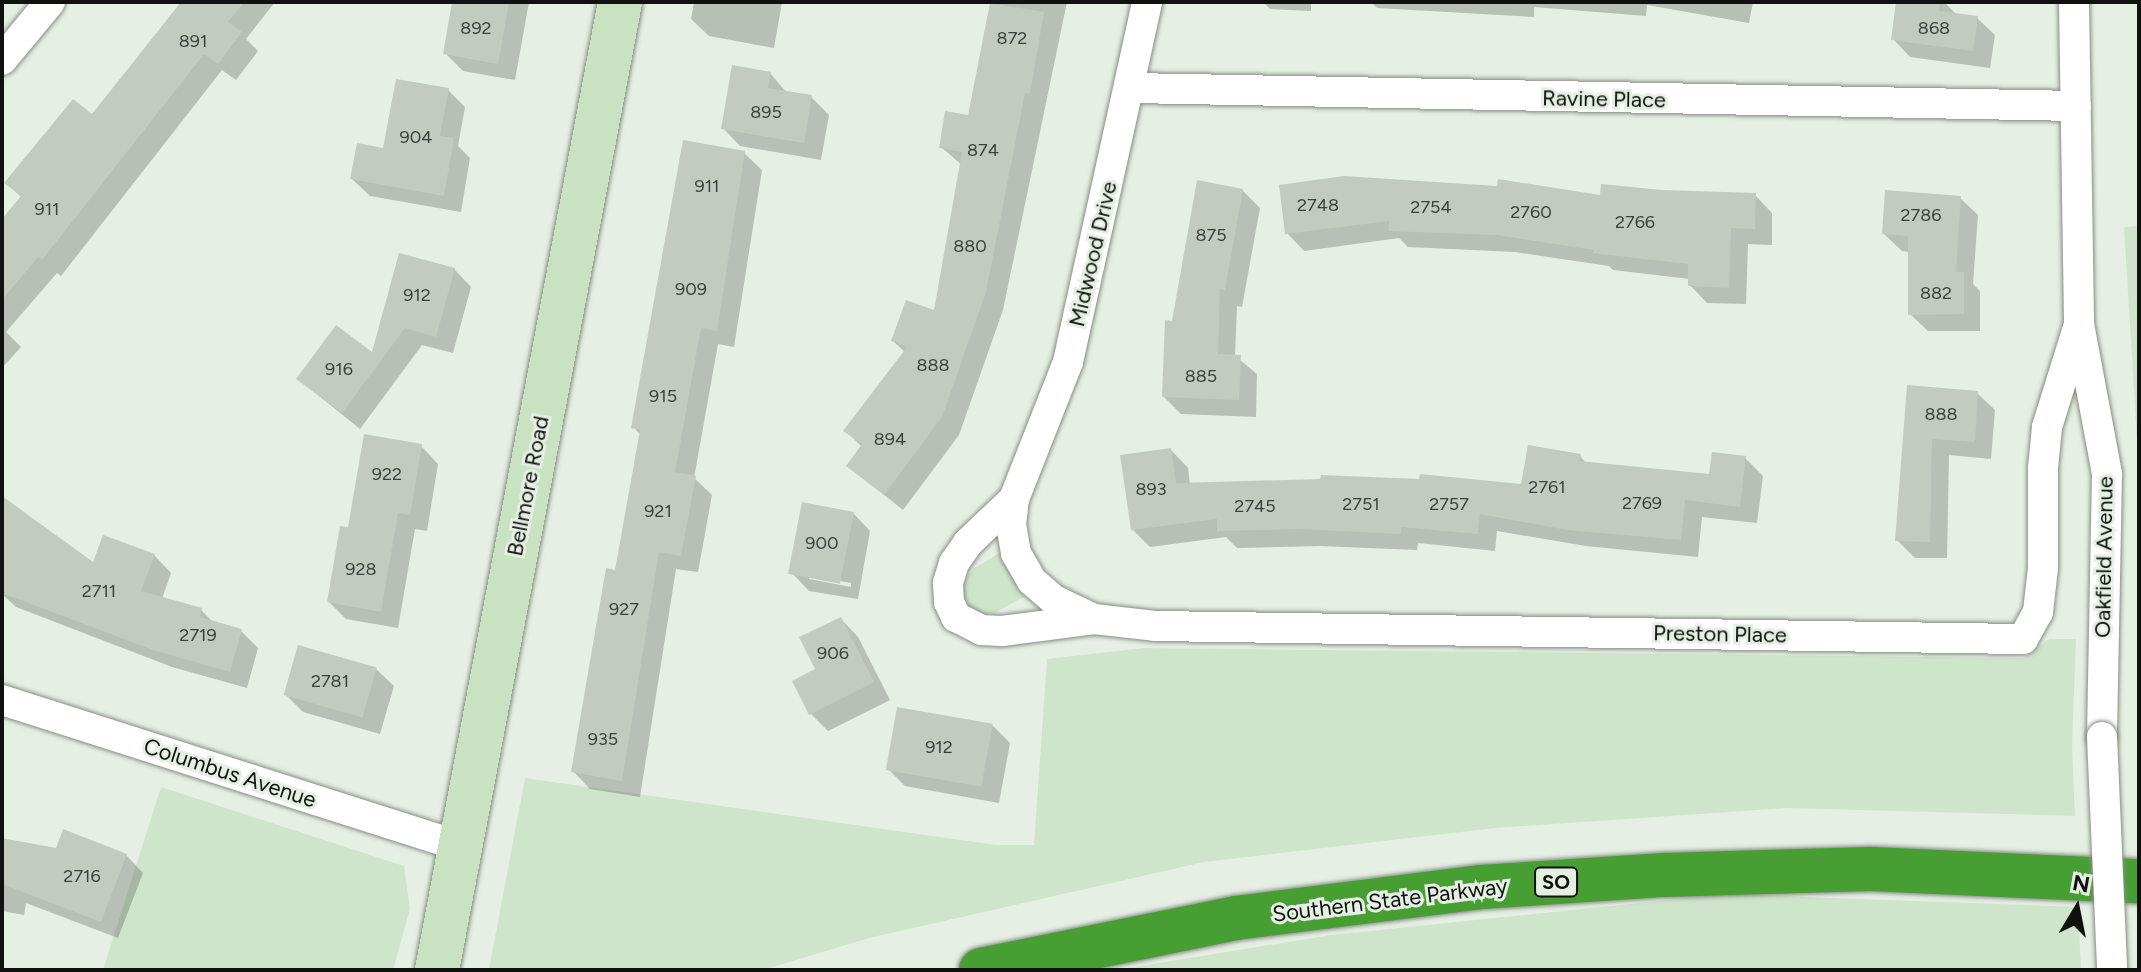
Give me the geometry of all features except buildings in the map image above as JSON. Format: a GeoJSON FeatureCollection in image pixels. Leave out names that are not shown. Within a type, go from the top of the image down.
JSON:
{"type":"FeatureCollection","features":[{"type":"Feature","properties":{"kind":"highway","name":"Southern State Parkway"},"geometry":{"type":"LineString","coordinates":[[981,970],[1236,918],[1482,887],[1665,875],[1871,869],[2139,881]]}},
{"type":"Feature","properties":{"kind":"main road","name":"Bellmore Road"},"geometry":{"type":"LineString","coordinates":[[437,970],[620,2]]}},
{"type":"Feature","properties":{"kind":"street"},"geometry":{"type":"LineString","coordinates":[[2,60],[50,2]]}},
{"type":"Feature","properties":{"kind":"street","name":"Midwood Drive"},"geometry":{"type":"LineString","coordinates":[[1094,619],[1054,600],[1032,581],[1016,553],[1011,526],[1014,499],[1068,362],[1131,88],[1147,2]]}},
{"type":"Feature","properties":{"kind":"street","name":"Oakfield Avenue"},"geometry":{"type":"LineString","coordinates":[[2074,2],[2079,324],[2107,474],[2102,737],[2112,970]]}},
{"type":"Feature","properties":{"kind":"street","name":"Ravine Place"},"geometry":{"type":"LineString","coordinates":[[1131,88],[2076,106]]}},
{"type":"Feature","properties":{"kind":"street","name":"Preston Place"},"geometry":{"type":"LineString","coordinates":[[1094,619],[1155,626],[2023,639],[2038,612],[2047,427],[2079,324]]}},
{"type":"Feature","properties":{"kind":"street","name":"Midwood Drive"},"geometry":{"type":"LineString","coordinates":[[1014,499],[968,543],[954,563],[948,583],[949,602],[956,617],[981,630],[1002,631],[1094,619]]}},
{"type":"Feature","properties":{"kind":"street","name":"Columbus Avenue"},"geometry":{"type":"LineString","coordinates":[[2,700],[459,846]]}},
{"type":"Feature","properties":{"kind":"green space"},"geometry":{"type":"Polygon","coordinates":[[[2139,226],[2139,473],[2124,227],[2139,226]]]}},
{"type":"Feature","properties":{"kind":"green space"},"geometry":{"type":"Polygon","coordinates":[[[1003,551],[1027,595],[995,613],[980,614],[969,607],[963,596],[963,583],[973,569],[1003,551]]]}},
{"type":"Feature","properties":{"kind":"green space"},"geometry":{"type":"Polygon","coordinates":[[[2049,639],[2076,639],[2072,746],[2075,816],[1786,808],[1495,828],[1204,862],[869,938],[763,970],[489,970],[525,778],[996,845],[1034,845],[1047,659],[1144,648],[2024,658],[2049,639]]]}},
{"type":"Feature","properties":{"kind":"green space"},"geometry":{"type":"Polygon","coordinates":[[[161,787],[404,866],[410,909],[393,970],[103,970],[161,787]]]}},
{"type":"Feature","properties":{"kind":"green space"},"geometry":{"type":"Polygon","coordinates":[[[1727,894],[2078,907],[2081,970],[1116,970],[1331,935],[1727,894]]]}}]}
